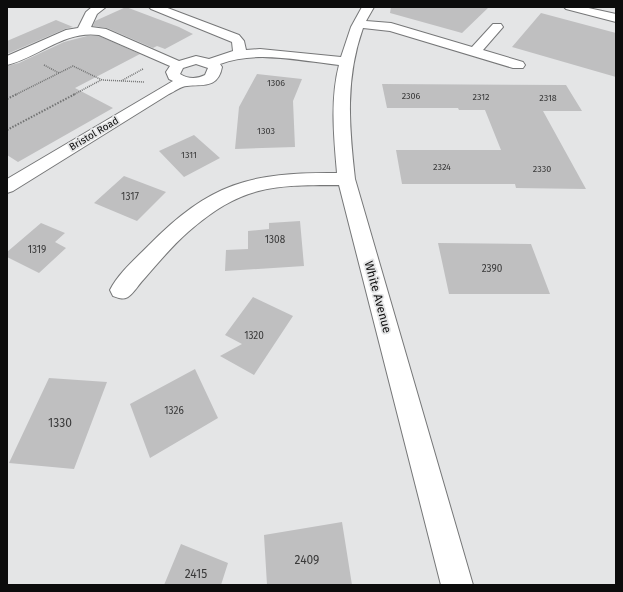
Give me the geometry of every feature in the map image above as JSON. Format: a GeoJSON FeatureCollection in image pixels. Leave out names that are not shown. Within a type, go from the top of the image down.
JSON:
{"type":"FeatureCollection","features":[{"type":"Feature","properties":{"kind":"street"},"geometry":{"type":"LineString","coordinates":[[83,30],[92,12],[100,7]]}},
{"type":"Feature","properties":{"kind":"street"},"geometry":{"type":"LineString","coordinates":[[155,7],[235,38],[238,41],[240,54]]}},
{"type":"Feature","properties":{"kind":"street"},"geometry":{"type":"LineString","coordinates":[[570,7],[616,18]]}},
{"type":"Feature","properties":{"kind":"street"},"geometry":{"type":"LineString","coordinates":[[364,16],[391,28],[475,51],[518,65]]}},
{"type":"Feature","properties":{"kind":"street","name":"White Avenue"},"geometry":{"type":"LineString","coordinates":[[364,16],[346,62],[342,87],[341,128],[346,180],[457,585]]}},
{"type":"Feature","properties":{"kind":"street"},"geometry":{"type":"LineString","coordinates":[[475,51],[497,27]]}},
{"type":"Feature","properties":{"kind":"street","name":"Bristol Road"},"geometry":{"type":"LineString","coordinates":[[7,61],[70,33],[83,30],[102,32],[179,75],[198,82],[213,76],[215,71],[215,67],[210,63],[196,60],[179,75],[164,91],[7,186]]}},
{"type":"Feature","properties":{"kind":"street","name":"Bristol Road"},"geometry":{"type":"LineString","coordinates":[[210,63],[240,54],[260,53],[346,62]]}},
{"type":"Feature","properties":{"kind":"street"},"geometry":{"type":"LineString","coordinates":[[121,290],[158,248],[187,223],[225,195],[250,186],[288,179],[346,180]]}},
{"type":"Feature","properties":{"kind":"path"},"geometry":{"type":"LineString","coordinates":[[7,99],[73,66],[102,80],[157,83],[179,75]]}},
{"type":"Feature","properties":{"kind":"path"},"geometry":{"type":"LineString","coordinates":[[7,130],[102,80]]}},
{"type":"Feature","properties":{"kind":"building"},"geometry":{"type":"Polygon","coordinates":[[[126,7],[179,27],[193,34],[165,49],[157,46],[153,48],[107,28],[93,26],[95,21],[126,7]]]}},
{"type":"Feature","properties":{"kind":"building"},"geometry":{"type":"Polygon","coordinates":[[[391,7],[489,7],[462,33],[390,13],[391,7]]]}},
{"type":"Feature","properties":{"kind":"building"},"geometry":{"type":"Polygon","coordinates":[[[541,13],[616,33],[616,77],[512,47],[541,13]]]}},
{"type":"Feature","properties":{"kind":"building"},"geometry":{"type":"Polygon","coordinates":[[[56,20],[73,27],[7,54],[7,41],[56,20]]]}},
{"type":"Feature","properties":{"kind":"building"},"geometry":{"type":"Polygon","coordinates":[[[87,36],[99,36],[140,54],[75,88],[113,108],[18,162],[7,155],[7,66],[19,63],[64,42],[87,36]]]}},
{"type":"Feature","properties":{"kind":"building"},"geometry":{"type":"Polygon","coordinates":[[[257,74],[302,79],[293,101],[295,147],[235,149],[239,107],[257,74]]]}},
{"type":"Feature","properties":{"kind":"building"},"geometry":{"type":"Polygon","coordinates":[[[382,84],[566,85],[582,111],[543,111],[586,189],[516,188],[515,184],[402,184],[396,150],[501,150],[485,110],[459,110],[458,108],[387,108],[382,84]]]}},
{"type":"Feature","properties":{"kind":"building"},"geometry":{"type":"Polygon","coordinates":[[[194,135],[220,158],[184,177],[159,151],[194,135]]]}},
{"type":"Feature","properties":{"kind":"building"},"geometry":{"type":"Polygon","coordinates":[[[124,176],[166,192],[137,221],[94,203],[124,176]]]}},
{"type":"Feature","properties":{"kind":"building"},"geometry":{"type":"Polygon","coordinates":[[[300,221],[304,266],[225,271],[226,250],[248,249],[248,231],[269,229],[269,223],[300,221]]]}},
{"type":"Feature","properties":{"kind":"building"},"geometry":{"type":"Polygon","coordinates":[[[41,223],[65,233],[55,242],[66,248],[39,273],[7,257],[7,252],[41,223]]]}},
{"type":"Feature","properties":{"kind":"building"},"geometry":{"type":"Polygon","coordinates":[[[438,243],[531,244],[550,294],[449,294],[438,243]]]}},
{"type":"Feature","properties":{"kind":"building"},"geometry":{"type":"Polygon","coordinates":[[[253,297],[293,316],[254,375],[220,356],[242,344],[225,335],[253,297]]]}},
{"type":"Feature","properties":{"kind":"building"},"geometry":{"type":"Polygon","coordinates":[[[195,369],[218,418],[150,458],[130,404],[195,369]]]}},
{"type":"Feature","properties":{"kind":"building"},"geometry":{"type":"Polygon","coordinates":[[[49,378],[107,382],[74,469],[9,463],[49,378]]]}},
{"type":"Feature","properties":{"kind":"building"},"geometry":{"type":"Polygon","coordinates":[[[342,522],[352,585],[267,585],[264,535],[342,522]]]}},
{"type":"Feature","properties":{"kind":"building"},"geometry":{"type":"Polygon","coordinates":[[[181,544],[228,563],[221,585],[164,585],[181,544]]]}}]}
